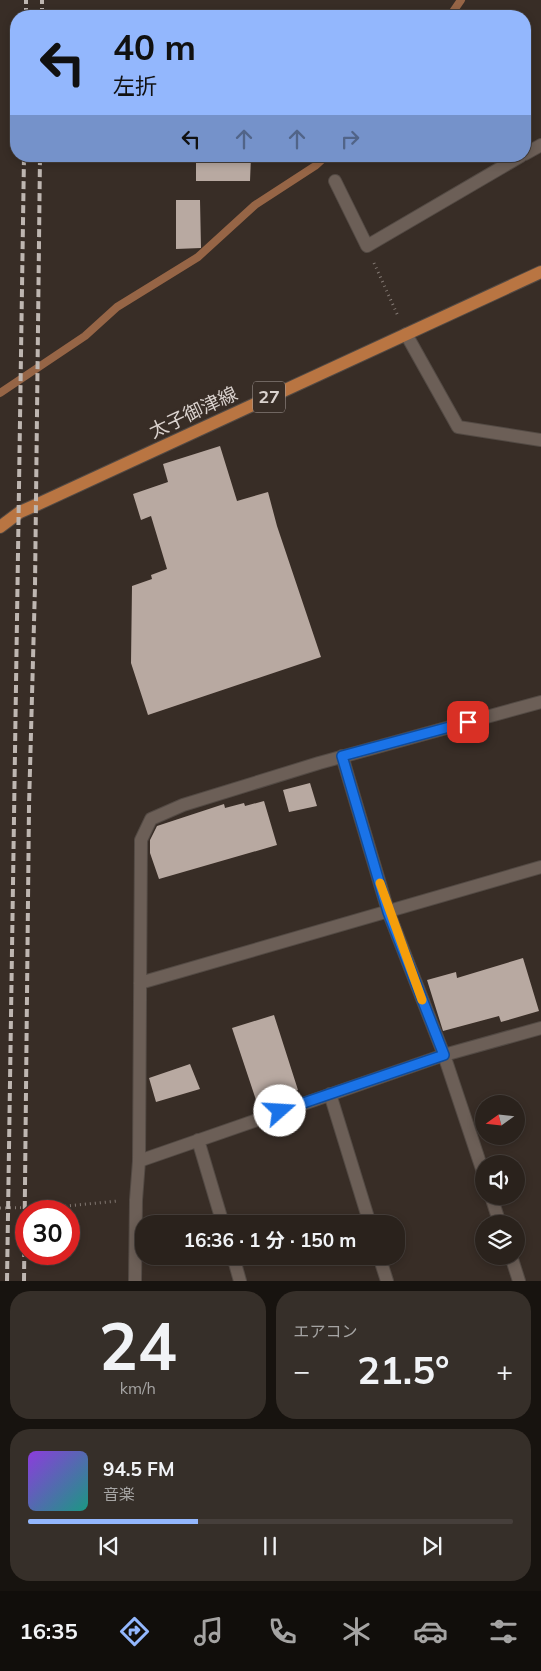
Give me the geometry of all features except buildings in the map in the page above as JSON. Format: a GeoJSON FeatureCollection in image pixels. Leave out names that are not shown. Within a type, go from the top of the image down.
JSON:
{"type":"FeatureCollection","features":[{"type":"Feature","properties":{"kind":"main road","name":"太子御津線"},"geometry":{"type":"LineString","coordinates":[[0,527],[28,508],[541,272]]}},
{"type":"Feature","properties":{"kind":"street"},"geometry":{"type":"LineString","coordinates":[[335,181],[366,246],[511,162]]}},
{"type":"Feature","properties":{"kind":"street"},"geometry":{"type":"LineString","coordinates":[[406,334],[458,427],[541,440]]}},
{"type":"Feature","properties":{"kind":"street"},"geometry":{"type":"LineString","coordinates":[[135,1281],[136,1200],[139,1161],[141,840],[151,819],[183,805],[342,756],[541,702]]}},
{"type":"Feature","properties":{"kind":"street"},"geometry":{"type":"LineString","coordinates":[[342,756],[388,912],[444,1055],[477,1155]]}},
{"type":"Feature","properties":{"kind":"street"},"geometry":{"type":"LineString","coordinates":[[140,983],[541,867]]}},
{"type":"Feature","properties":{"kind":"street"},"geometry":{"type":"LineString","coordinates":[[139,1161],[444,1055],[541,1028]]}},
{"type":"Feature","properties":{"kind":"street"},"geometry":{"type":"LineString","coordinates":[[330,1094],[367,1215]]}},
{"type":"Feature","properties":{"kind":"street"},"geometry":{"type":"LineString","coordinates":[[198,1140],[220,1215]]}},
{"type":"Feature","properties":{"kind":"street"},"geometry":{"type":"LineString","coordinates":[[235,1265],[240,1281]]}},
{"type":"Feature","properties":{"kind":"street"},"geometry":{"type":"LineString","coordinates":[[383,1265],[387,1281]]}},
{"type":"Feature","properties":{"kind":"street"},"geometry":{"type":"LineString","coordinates":[[514,1265],[519,1281]]}},
{"type":"Feature","properties":{"kind":"path"},"geometry":{"type":"LineString","coordinates":[[366,246],[406,334]]}},
{"type":"Feature","properties":{"kind":"path"},"geometry":{"type":"LineString","coordinates":[[0,1208],[56,1207],[136,1200]]}},
{"type":"Feature","properties":{"kind":"waterway"},"geometry":{"type":"LineString","coordinates":[[454,10],[461,0]]}},
{"type":"Feature","properties":{"kind":"waterway"},"geometry":{"type":"LineString","coordinates":[[0,393],[85,336],[117,307],[198,257],[255,205],[319,162]]}},
{"type":"Feature","properties":{"kind":"railway"},"geometry":{"type":"LineString","coordinates":[[26,0],[26,10]]}},
{"type":"Feature","properties":{"kind":"railway"},"geometry":{"type":"LineString","coordinates":[[42,0],[42,10]]}},
{"type":"Feature","properties":{"kind":"railway"},"geometry":{"type":"LineString","coordinates":[[7,1281],[24,162]]}},
{"type":"Feature","properties":{"kind":"railway"},"geometry":{"type":"LineString","coordinates":[[24,1281],[29,806],[35,586],[40,162]]}},
{"type":"Feature","properties":{"kind":"slow traffic"},"geometry":{"type":"LineString","coordinates":[[380,883],[388,912],[422,1000]]}},
{"type":"Feature","properties":{"kind":"route"},"geometry":{"type":"LineString","coordinates":[[280,1111],[444,1055],[388,912],[342,756],[468,722]]}}]}
